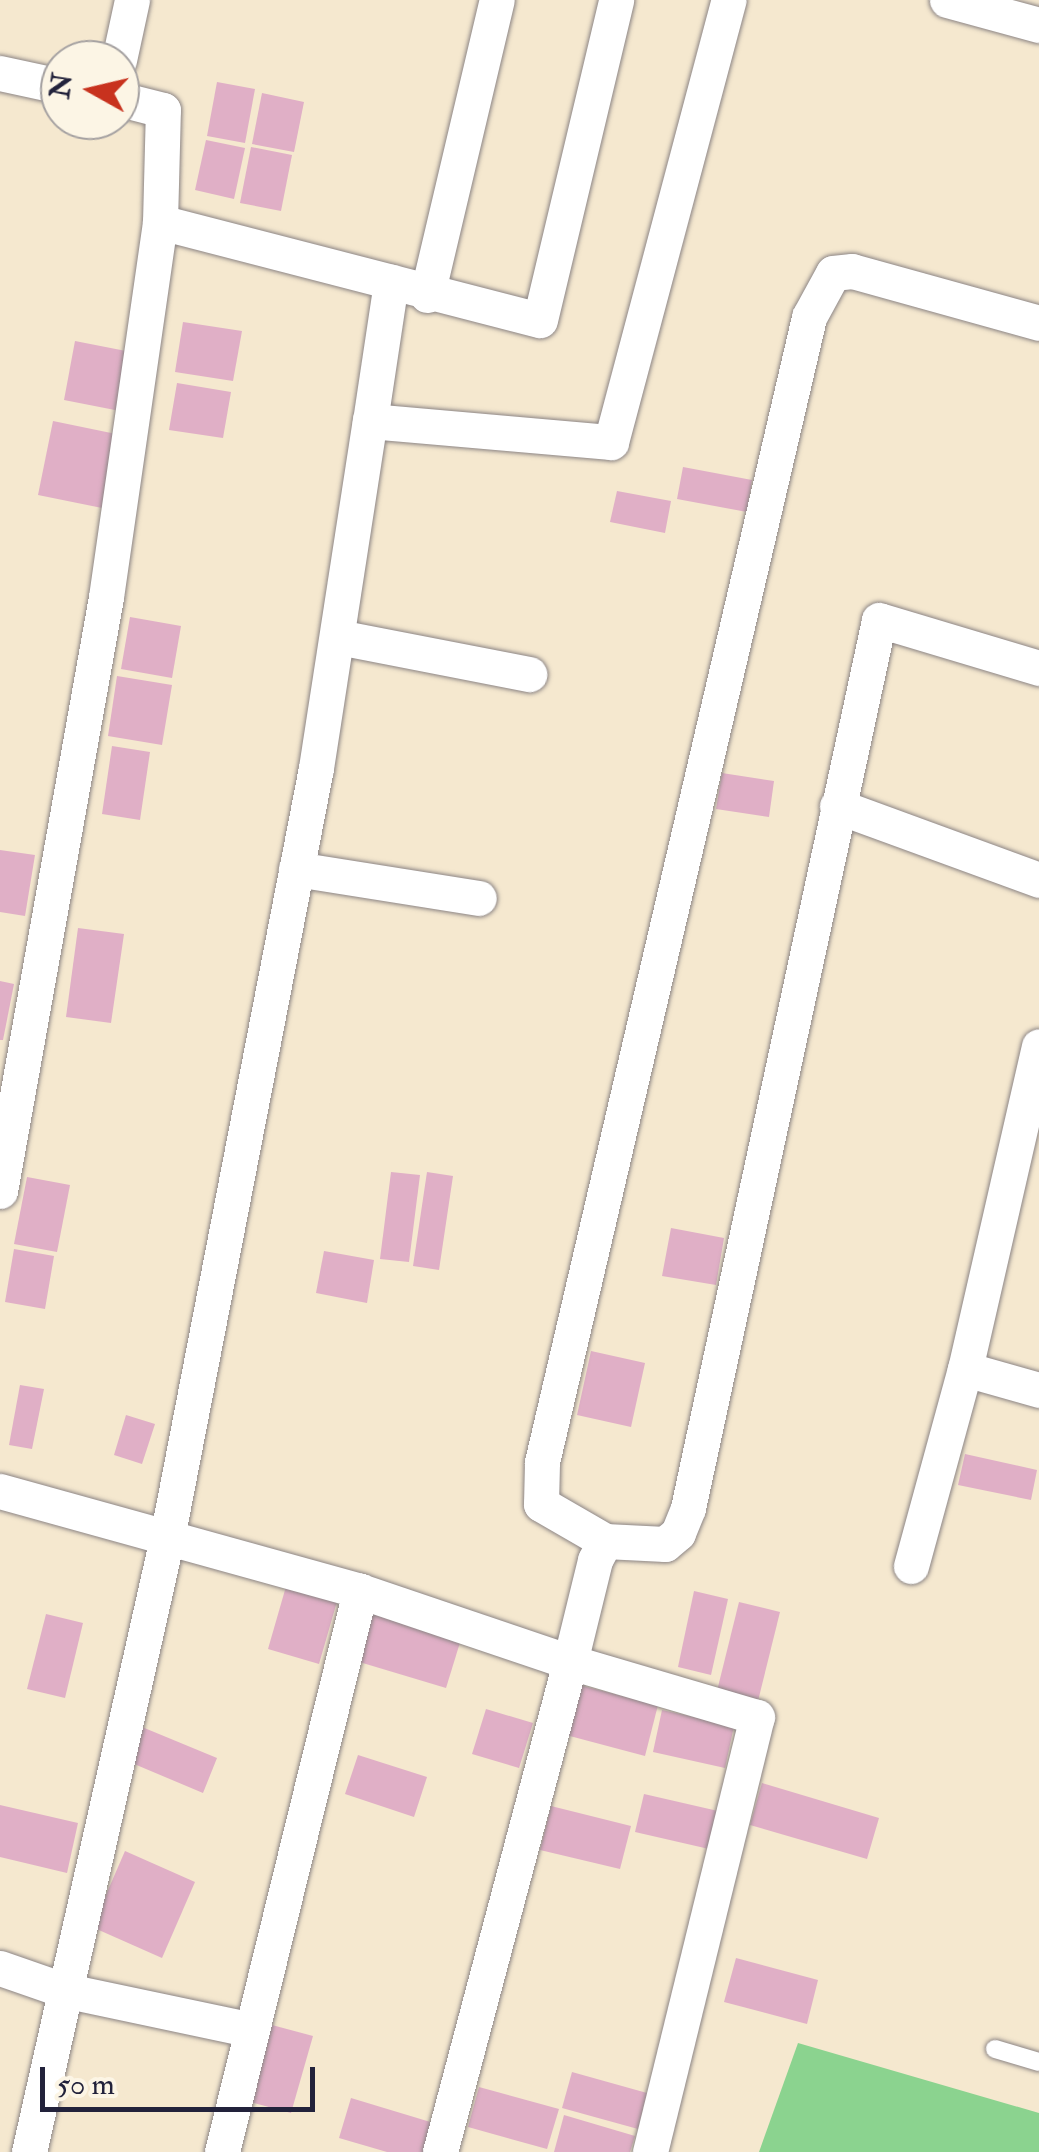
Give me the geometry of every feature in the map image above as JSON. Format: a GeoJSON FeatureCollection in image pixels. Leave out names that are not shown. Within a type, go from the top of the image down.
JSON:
{"type":"FeatureCollection","features":[{"type":"Feature","properties":{"kind":"street"},"geometry":{"type":"LineString","coordinates":[[124,40],[132,0]]}},
{"type":"Feature","properties":{"kind":"street"},"geometry":{"type":"LineString","coordinates":[[427,296],[497,0]]}},
{"type":"Feature","properties":{"kind":"street"},"geometry":{"type":"LineString","coordinates":[[160,222],[391,282],[427,296],[540,320],[616,0]]}},
{"type":"Feature","properties":{"kind":"street"},"geometry":{"type":"LineString","coordinates":[[370,421],[611,442],[729,0]]}},
{"type":"Feature","properties":{"kind":"street"},"geometry":{"type":"LineString","coordinates":[[947,0],[1039,26]]}},
{"type":"Feature","properties":{"kind":"street"},"geometry":{"type":"LineString","coordinates":[[0,72],[40,81]]}},
{"type":"Feature","properties":{"kind":"street"},"geometry":{"type":"LineString","coordinates":[[0,1191],[106,597],[160,222],[163,110],[140,104]]}},
{"type":"Feature","properties":{"kind":"street"},"geometry":{"type":"LineString","coordinates":[[1039,322],[852,270],[833,273],[809,317],[542,1462],[542,1504],[605,1541],[665,1544],[678,1533],[688,1508],[879,620],[1039,668]]}},
{"type":"Feature","properties":{"kind":"street"},"geometry":{"type":"LineString","coordinates":[[29,2152],[167,1538],[338,637],[391,282]]}},
{"type":"Feature","properties":{"kind":"street"},"geometry":{"type":"LineString","coordinates":[[338,637],[529,674]]}},
{"type":"Feature","properties":{"kind":"street"},"geometry":{"type":"LineString","coordinates":[[838,806],[1039,880]]}},
{"type":"Feature","properties":{"kind":"street"},"geometry":{"type":"LineString","coordinates":[[296,869],[479,898]]}},
{"type":"Feature","properties":{"kind":"street"},"geometry":{"type":"LineString","coordinates":[[911,1566],[965,1369],[1039,1046]]}},
{"type":"Feature","properties":{"kind":"street"},"geometry":{"type":"LineString","coordinates":[[965,1369],[1039,1390]]}},
{"type":"Feature","properties":{"kind":"street"},"geometry":{"type":"LineString","coordinates":[[0,1491],[360,1591],[570,1662],[758,1717],[650,2152]]}},
{"type":"Feature","properties":{"kind":"street"},"geometry":{"type":"LineString","coordinates":[[440,2152],[605,1541]]}},
{"type":"Feature","properties":{"kind":"street"},"geometry":{"type":"LineString","coordinates":[[222,2152],[360,1591]]}},
{"type":"Feature","properties":{"kind":"street"},"geometry":{"type":"LineString","coordinates":[[0,1968],[63,1990],[252,2030]]}},
{"type":"Feature","properties":{"kind":"lane"},"geometry":{"type":"LineString","coordinates":[[996,2049],[1039,2062]]}},
{"type":"Feature","properties":{"kind":"green space"},"geometry":{"type":"Polygon","coordinates":[[[798,2043],[1039,2113],[1039,2152],[759,2152],[798,2043]]]}},
{"type":"Feature","properties":{"kind":"building"},"geometry":{"type":"Polygon","coordinates":[[[217,82],[255,89],[245,143],[207,136],[217,82]]]}},
{"type":"Feature","properties":{"kind":"building"},"geometry":{"type":"Polygon","coordinates":[[[262,93],[304,102],[294,152],[252,144],[262,93]]]}},
{"type":"Feature","properties":{"kind":"building"},"geometry":{"type":"Polygon","coordinates":[[[206,140],[245,148],[234,199],[195,190],[206,140]]]}},
{"type":"Feature","properties":{"kind":"building"},"geometry":{"type":"Polygon","coordinates":[[[251,147],[292,155],[281,211],[240,203],[251,147]]]}},
{"type":"Feature","properties":{"kind":"building"},"geometry":{"type":"Polygon","coordinates":[[[183,322],[242,331],[233,381],[175,372],[183,322]]]}},
{"type":"Feature","properties":{"kind":"building"},"geometry":{"type":"Polygon","coordinates":[[[75,341],[131,352],[120,411],[64,400],[75,341]]]}},
{"type":"Feature","properties":{"kind":"building"},"geometry":{"type":"Polygon","coordinates":[[[177,383],[231,392],[223,438],[169,430],[177,383]]]}},
{"type":"Feature","properties":{"kind":"building"},"geometry":{"type":"Polygon","coordinates":[[[53,421],[116,434],[102,508],[38,495],[53,421]]]}},
{"type":"Feature","properties":{"kind":"building"},"geometry":{"type":"Polygon","coordinates":[[[683,467],[752,480],[747,512],[677,499],[683,467]]]}},
{"type":"Feature","properties":{"kind":"building"},"geometry":{"type":"Polygon","coordinates":[[[617,491],[671,501],[665,533],[610,522],[617,491]]]}},
{"type":"Feature","properties":{"kind":"building"},"geometry":{"type":"Polygon","coordinates":[[[130,617],[181,626],[172,678],[121,669],[130,617]]]}},
{"type":"Feature","properties":{"kind":"building"},"geometry":{"type":"Polygon","coordinates":[[[117,676],[172,685],[162,745],[108,736],[117,676]]]}},
{"type":"Feature","properties":{"kind":"building"},"geometry":{"type":"Polygon","coordinates":[[[112,746],[150,752],[140,820],[102,814],[112,746]]]}},
{"type":"Feature","properties":{"kind":"building"},"geometry":{"type":"Polygon","coordinates":[[[722,773],[774,781],[769,817],[716,809],[722,773]]]}},
{"type":"Feature","properties":{"kind":"building"},"geometry":{"type":"Polygon","coordinates":[[[0,850],[35,855],[25,916],[0,912],[0,850]]]}},
{"type":"Feature","properties":{"kind":"building"},"geometry":{"type":"Polygon","coordinates":[[[78,928],[124,934],[111,1023],[66,1017],[78,928]]]}},
{"type":"Feature","properties":{"kind":"building"},"geometry":{"type":"Polygon","coordinates":[[[0,981],[14,984],[3,1040],[0,1040],[0,981]]]}},
{"type":"Feature","properties":{"kind":"building"},"geometry":{"type":"Polygon","coordinates":[[[391,1172],[420,1175],[409,1262],[380,1259],[391,1172]]]}},
{"type":"Feature","properties":{"kind":"building"},"geometry":{"type":"Polygon","coordinates":[[[427,1172],[453,1176],[439,1270],[413,1266],[427,1172]]]}},
{"type":"Feature","properties":{"kind":"building"},"geometry":{"type":"Polygon","coordinates":[[[27,1177],[70,1185],[57,1252],[14,1244],[27,1177]]]}},
{"type":"Feature","properties":{"kind":"building"},"geometry":{"type":"Polygon","coordinates":[[[671,1228],[724,1238],[716,1285],[662,1276],[671,1228]]]}},
{"type":"Feature","properties":{"kind":"building"},"geometry":{"type":"Polygon","coordinates":[[[14,1249],[54,1256],[45,1309],[5,1302],[14,1249]]]}},
{"type":"Feature","properties":{"kind":"building"},"geometry":{"type":"Polygon","coordinates":[[[324,1251],[374,1260],[367,1303],[316,1293],[324,1251]]]}},
{"type":"Feature","properties":{"kind":"building"},"geometry":{"type":"Polygon","coordinates":[[[591,1351],[645,1363],[631,1427],[577,1415],[591,1351]]]}},
{"type":"Feature","properties":{"kind":"building"},"geometry":{"type":"Polygon","coordinates":[[[20,1385],[44,1389],[32,1449],[9,1445],[20,1385]]]}},
{"type":"Feature","properties":{"kind":"building"},"geometry":{"type":"Polygon","coordinates":[[[126,1415],[155,1424],[142,1464],[114,1455],[126,1415]]]}},
{"type":"Feature","properties":{"kind":"building"},"geometry":{"type":"Polygon","coordinates":[[[965,1454],[1037,1470],[1031,1500],[958,1485],[965,1454]]]}},
{"type":"Feature","properties":{"kind":"building"},"geometry":{"type":"Polygon","coordinates":[[[287,1583],[338,1598],[319,1664],[268,1649],[287,1583]]]}},
{"type":"Feature","properties":{"kind":"building"},"geometry":{"type":"Polygon","coordinates":[[[694,1591],[728,1599],[711,1675],[678,1667],[694,1591]]]}},
{"type":"Feature","properties":{"kind":"building"},"geometry":{"type":"Polygon","coordinates":[[[739,1602],[780,1612],[757,1705],[716,1695],[739,1602]]]}},
{"type":"Feature","properties":{"kind":"building"},"geometry":{"type":"Polygon","coordinates":[[[372,1608],[462,1636],[446,1688],[356,1661],[372,1608]]]}},
{"type":"Feature","properties":{"kind":"building"},"geometry":{"type":"Polygon","coordinates":[[[46,1614],[83,1623],[65,1698],[27,1689],[46,1614]]]}},
{"type":"Feature","properties":{"kind":"building"},"geometry":{"type":"Polygon","coordinates":[[[579,1685],[658,1705],[645,1756],[566,1735],[579,1685]]]}},
{"type":"Feature","properties":{"kind":"building"},"geometry":{"type":"Polygon","coordinates":[[[486,1709],[533,1723],[519,1768],[472,1754],[486,1709]]]}},
{"type":"Feature","properties":{"kind":"building"},"geometry":{"type":"Polygon","coordinates":[[[662,1710],[734,1726],[725,1768],[653,1752],[662,1710]]]}},
{"type":"Feature","properties":{"kind":"building"},"geometry":{"type":"Polygon","coordinates":[[[142,1727],[217,1758],[203,1793],[127,1761],[142,1727]]]}},
{"type":"Feature","properties":{"kind":"building"},"geometry":{"type":"Polygon","coordinates":[[[358,1755],[427,1777],[414,1817],[345,1794],[358,1755]]]}},
{"type":"Feature","properties":{"kind":"building"},"geometry":{"type":"Polygon","coordinates":[[[762,1783],[879,1818],[867,1859],[750,1825],[762,1783]]]}},
{"type":"Feature","properties":{"kind":"building"},"geometry":{"type":"Polygon","coordinates":[[[644,1794],[718,1811],[709,1849],[635,1832],[644,1794]]]}},
{"type":"Feature","properties":{"kind":"building"},"geometry":{"type":"Polygon","coordinates":[[[0,1805],[78,1823],[67,1873],[0,1857],[0,1805]]]}},
{"type":"Feature","properties":{"kind":"building"},"geometry":{"type":"Polygon","coordinates":[[[551,1806],[631,1826],[620,1869],[540,1850],[551,1806]]]}},
{"type":"Feature","properties":{"kind":"building"},"geometry":{"type":"Polygon","coordinates":[[[125,1851],[195,1882],[162,1958],[92,1927],[125,1851]]]}},
{"type":"Feature","properties":{"kind":"building"},"geometry":{"type":"Polygon","coordinates":[[[736,1958],[818,1980],[807,2024],[724,2002],[736,1958]]]}},
{"type":"Feature","properties":{"kind":"building"},"geometry":{"type":"Polygon","coordinates":[[[272,2025],[313,2036],[291,2113],[250,2102],[272,2025]]]}},
{"type":"Feature","properties":{"kind":"building"},"geometry":{"type":"Polygon","coordinates":[[[572,2072],[647,2093],[638,2129],[562,2108],[572,2072]]]}},
{"type":"Feature","properties":{"kind":"building"},"geometry":{"type":"Polygon","coordinates":[[[479,2087],[559,2109],[547,2149],[468,2127],[479,2087]]]}},
{"type":"Feature","properties":{"kind":"building"},"geometry":{"type":"Polygon","coordinates":[[[351,2098],[437,2124],[429,2152],[387,2152],[339,2138],[351,2098]]]}},
{"type":"Feature","properties":{"kind":"building"},"geometry":{"type":"Polygon","coordinates":[[[564,2115],[635,2136],[630,2152],[554,2152],[564,2115]]]}}]}
